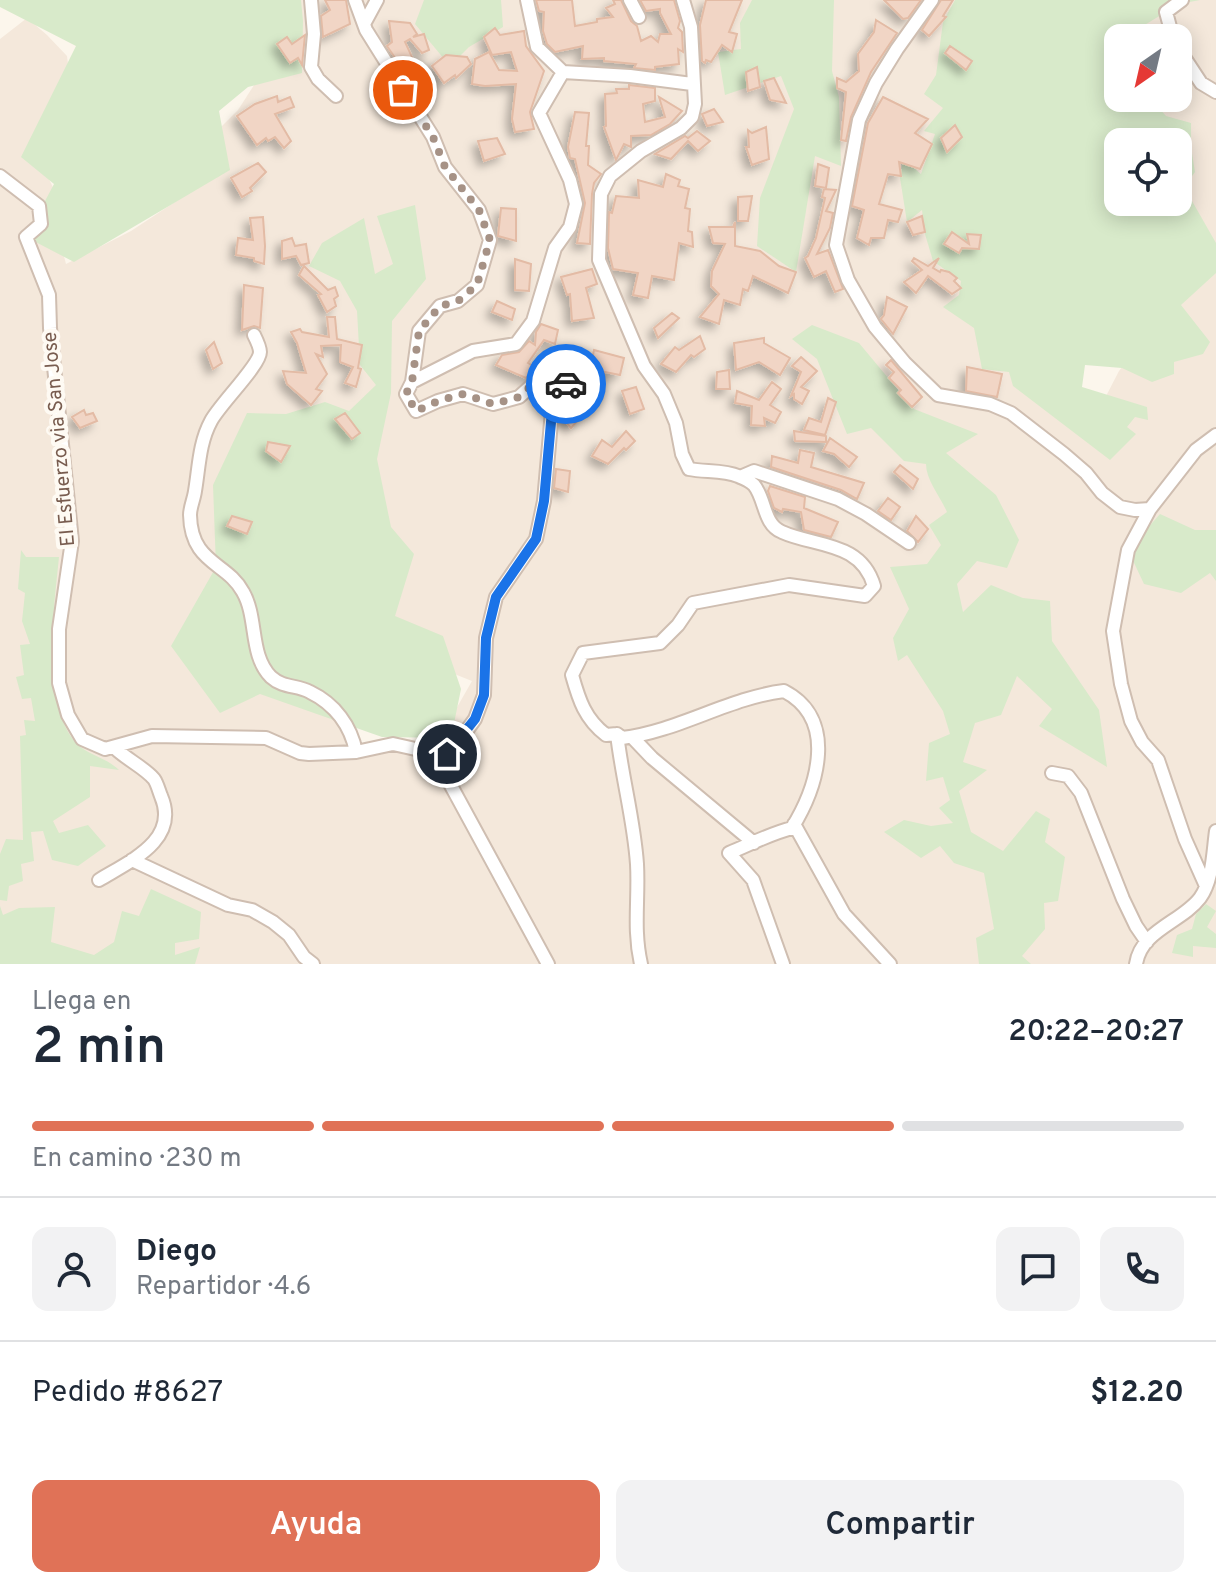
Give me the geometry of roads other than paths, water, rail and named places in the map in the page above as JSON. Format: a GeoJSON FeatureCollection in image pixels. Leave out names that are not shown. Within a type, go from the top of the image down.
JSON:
{"type":"FeatureCollection","features":[{"type":"Feature","properties":{"kind":"street"},"geometry":{"type":"LineString","coordinates":[[311,0],[314,34],[311,67],[318,79],[336,96]]}},
{"type":"Feature","properties":{"kind":"street"},"geometry":{"type":"LineString","coordinates":[[355,0],[366,30],[433,137],[445,167],[479,210],[490,240],[477,285],[458,301],[440,306],[419,331],[412,382],[406,394],[416,411],[463,394],[493,404],[519,397],[553,366],[566,370],[566,388],[552,411],[544,501],[536,539],[496,597],[486,638],[484,695],[475,719],[462,737],[447,754],[436,758]]}},
{"type":"Feature","properties":{"kind":"street"},"geometry":{"type":"LineString","coordinates":[[364,24],[377,0]]}},
{"type":"Feature","properties":{"kind":"street"},"geometry":{"type":"LineString","coordinates":[[527,0],[537,47],[563,72],[692,84]]}},
{"type":"Feature","properties":{"kind":"street"},"geometry":{"type":"LineString","coordinates":[[630,0],[639,17]]}},
{"type":"Feature","properties":{"kind":"street"},"geometry":{"type":"LineString","coordinates":[[683,0],[691,27],[695,104],[692,117],[681,128],[641,151],[610,176],[601,194],[599,260],[644,366],[664,394],[689,469],[740,477],[754,485],[770,523],[780,532],[830,545],[853,557],[870,572],[874,586],[865,596],[789,585],[709,598],[693,603],[678,625],[660,643],[583,653],[572,675],[580,702],[591,723],[606,735],[617,734],[622,738],[687,723],[774,692],[784,691],[798,699],[811,716],[818,756],[815,783],[792,828],[761,837],[729,853],[753,880],[769,917],[783,964]]}},
{"type":"Feature","properties":{"kind":"street"},"geometry":{"type":"LineString","coordinates":[[932,0],[876,83],[859,120],[836,245],[848,280],[875,327],[905,363],[938,395],[990,404],[1011,413],[1064,454],[1120,507],[1150,509]]}},
{"type":"Feature","properties":{"kind":"street"},"geometry":{"type":"LineString","coordinates":[[1169,24],[1166,12],[1182,0]]}},
{"type":"Feature","properties":{"kind":"street"},"geometry":{"type":"LineString","coordinates":[[1192,69],[1201,83],[1216,92]]}},
{"type":"Feature","properties":{"kind":"street"},"geometry":{"type":"LineString","coordinates":[[412,382],[473,351],[516,344],[533,321],[555,248],[570,227],[576,204],[570,180],[539,113],[563,72]]}},
{"type":"Feature","properties":{"kind":"street","name":"El Esfuerzo via San Jose"},"geometry":{"type":"LineString","coordinates":[[0,176],[39,206],[41,224],[26,237],[43,273],[49,295],[72,541],[59,629],[59,683],[68,715],[82,739],[105,749],[115,748]]}},
{"type":"Feature","properties":{"kind":"street"},"geometry":{"type":"LineString","coordinates":[[254,335],[260,352],[255,366],[211,421],[198,459],[190,515],[197,543],[206,559],[242,589],[253,616],[257,655],[271,677],[287,686],[310,691],[329,706],[353,733],[356,752]]}},
{"type":"Feature","properties":{"kind":"street"},"geometry":{"type":"LineString","coordinates":[[1206,886],[1185,839],[1158,760],[1142,742],[1131,721],[1121,684],[1113,631],[1128,550],[1150,509],[1196,450],[1216,435]]}},
{"type":"Feature","properties":{"kind":"street"},"geometry":{"type":"LineString","coordinates":[[740,477],[754,471],[838,499],[909,543]]}},
{"type":"Feature","properties":{"kind":"street"},"geometry":{"type":"LineString","coordinates":[[617,734],[632,816],[637,867],[636,940],[641,964]]}},
{"type":"Feature","properties":{"kind":"street"},"geometry":{"type":"LineString","coordinates":[[115,748],[152,736],[203,736],[266,738],[300,753],[356,752],[393,744],[429,752],[436,758],[548,964]]}},
{"type":"Feature","properties":{"kind":"street"},"geometry":{"type":"LineString","coordinates":[[632,737],[652,758],[754,843]]}},
{"type":"Feature","properties":{"kind":"street"},"geometry":{"type":"LineString","coordinates":[[99,880],[132,860],[159,838],[166,823],[165,804],[154,779],[115,748]]}},
{"type":"Feature","properties":{"kind":"street"},"geometry":{"type":"LineString","coordinates":[[1052,773],[1068,776],[1081,793],[1123,899],[1147,942]]}},
{"type":"Feature","properties":{"kind":"street"},"geometry":{"type":"LineString","coordinates":[[794,824],[844,914],[890,964]]}},
{"type":"Feature","properties":{"kind":"street"},"geometry":{"type":"LineString","coordinates":[[1136,964],[1147,942],[1188,910],[1206,886],[1216,831]]}},
{"type":"Feature","properties":{"kind":"street"},"geometry":{"type":"LineString","coordinates":[[132,860],[228,905],[252,910],[273,922],[289,935],[304,957],[313,964]]}}]}
